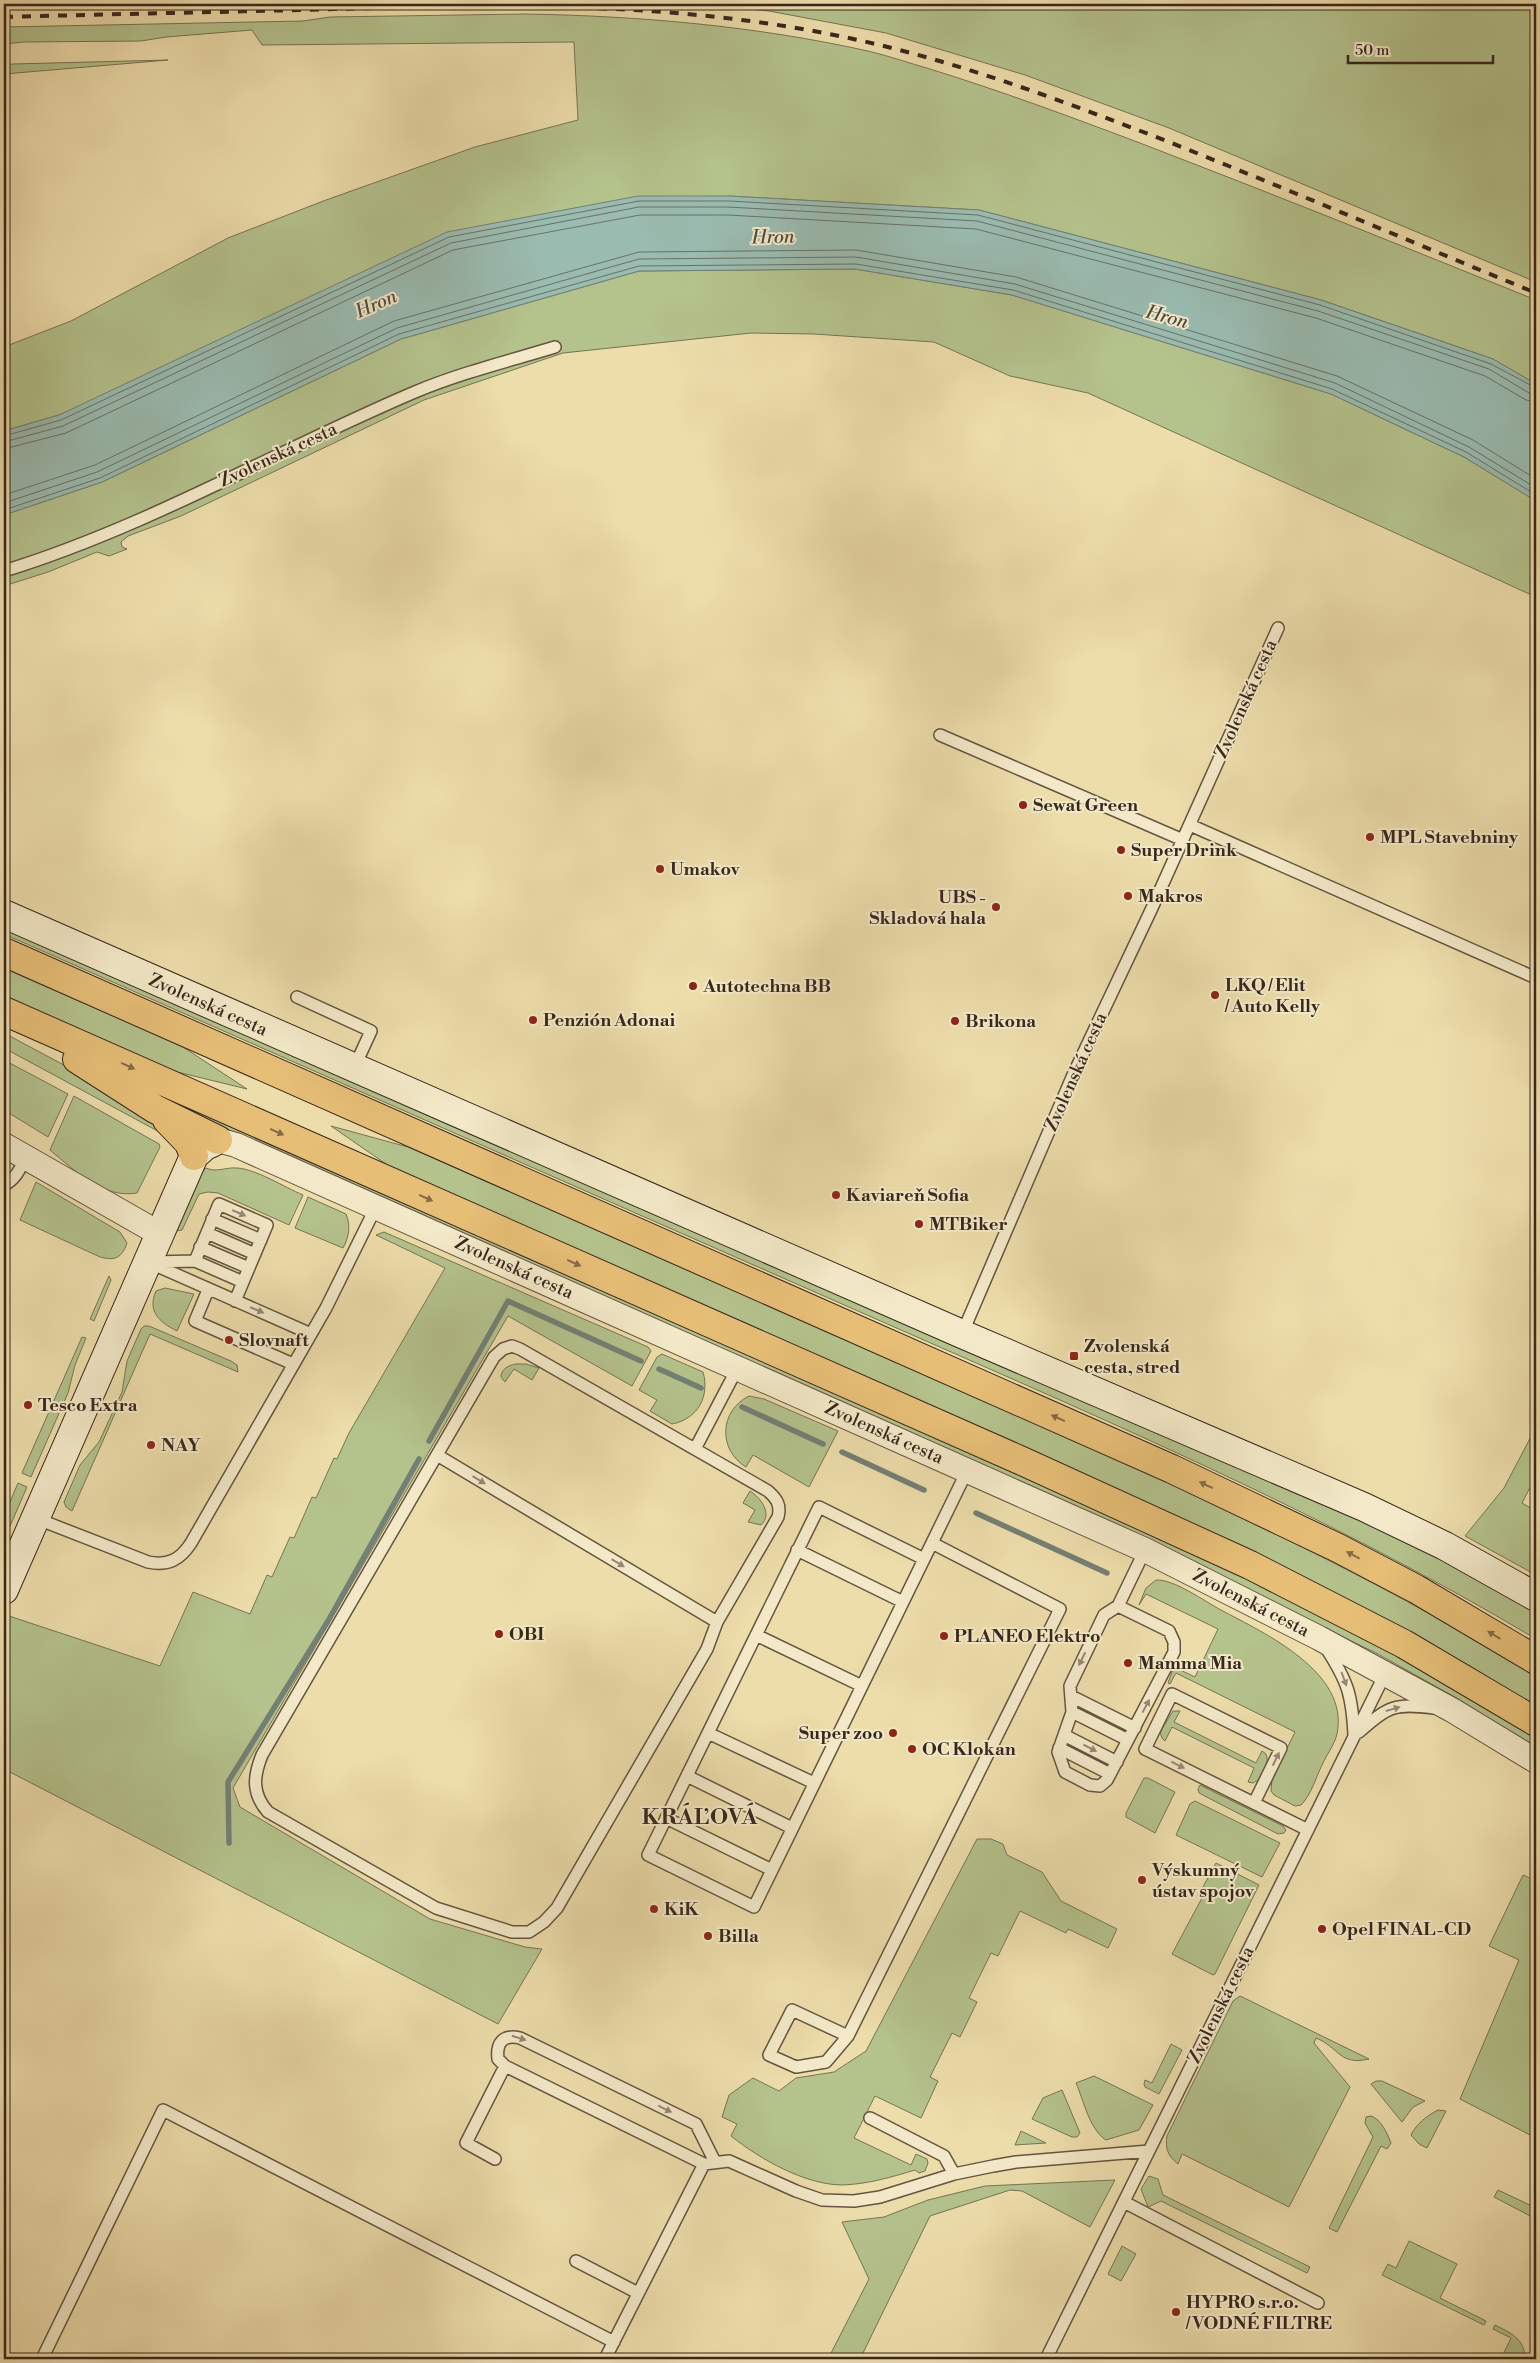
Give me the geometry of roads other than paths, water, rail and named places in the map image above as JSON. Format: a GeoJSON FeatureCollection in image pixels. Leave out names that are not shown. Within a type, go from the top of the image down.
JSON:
{"type":"FeatureCollection","features":[{"type":"Feature","properties":{"kind":"highway"},"geometry":{"type":"LineString","coordinates":[[4,952],[1172,1469],[1347,1552],[1416,1589],[1536,1660]]}},
{"type":"Feature","properties":{"kind":"highway"},"geometry":{"type":"LineString","coordinates":[[4,1011],[1012,1457],[1233,1557],[1404,1644],[1536,1722]]}},
{"type":"Feature","properties":{"kind":"highway"},"geometry":{"type":"LineString","coordinates":[[62,1037],[74,1057],[155,1109],[218,1140]]}},
{"type":"Feature","properties":{"kind":"highway"},"geometry":{"type":"LineString","coordinates":[[155,1109],[189,1143],[194,1156]]}},
{"type":"Feature","properties":{"kind":"main road","name":"Zvolenská cesta"},"geometry":{"type":"LineString","coordinates":[[4,914],[962,1334],[1364,1506],[1445,1546],[1536,1596]]}},
{"type":"Feature","properties":{"kind":"main road"},"geometry":{"type":"LineString","coordinates":[[4,1590],[10,1558],[35,1518],[194,1156],[205,1146],[218,1140]]}},
{"type":"Feature","properties":{"kind":"street","name":"Zvolenská cesta"},"geometry":{"type":"LineString","coordinates":[[218,1140],[236,1145],[738,1367],[1145,1550],[1319,1638],[1452,1710],[1536,1761]]}},
{"type":"Feature","properties":{"kind":"street"},"geometry":{"type":"LineString","coordinates":[[4,1146],[160,1234]]}},
{"type":"Feature","properties":{"kind":"lane","name":"Zvolenská cesta"},"geometry":{"type":"LineString","coordinates":[[4,571],[81,544],[172,505],[417,391],[555,347]]}},
{"type":"Feature","properties":{"kind":"lane","name":"Zvolenská cesta"},"geometry":{"type":"LineString","coordinates":[[962,1334],[1073,1075],[1190,825],[1278,628]]}},
{"type":"Feature","properties":{"kind":"lane"},"geometry":{"type":"LineString","coordinates":[[940,735],[1183,840]]}},
{"type":"Feature","properties":{"kind":"lane"},"geometry":{"type":"LineString","coordinates":[[1190,825],[1536,978]]}},
{"type":"Feature","properties":{"kind":"lane"},"geometry":{"type":"LineString","coordinates":[[297,997],[371,1031],[354,1068]]}},
{"type":"Feature","properties":{"kind":"lane"},"geometry":{"type":"LineString","coordinates":[[4,1186],[18,1174],[26,1158]]}},
{"type":"Feature","properties":{"kind":"lane"},"geometry":{"type":"LineString","coordinates":[[194,1261],[219,1204],[267,1225],[235,1301]]}},
{"type":"Feature","properties":{"kind":"lane"},"geometry":{"type":"LineString","coordinates":[[35,1518],[148,1562],[174,1561],[191,1543],[311,1334],[376,1207]]}},
{"type":"Feature","properties":{"kind":"lane"},"geometry":{"type":"LineString","coordinates":[[212,1219],[261,1240]]}},
{"type":"Feature","properties":{"kind":"lane"},"geometry":{"type":"LineString","coordinates":[[206,1233],[255,1254]]}},
{"type":"Feature","properties":{"kind":"lane"},"geometry":{"type":"LineString","coordinates":[[200,1247],[249,1268]]}},
{"type":"Feature","properties":{"kind":"lane"},"geometry":{"type":"LineString","coordinates":[[148,1262],[194,1261],[243,1282]]}},
{"type":"Feature","properties":{"kind":"lane"},"geometry":{"type":"LineString","coordinates":[[148,1262],[311,1334]]}},
{"type":"Feature","properties":{"kind":"lane"},"geometry":{"type":"LineString","coordinates":[[208,1290],[195,1321],[293,1364]]}},
{"type":"Feature","properties":{"kind":"lane"},"geometry":{"type":"LineString","coordinates":[[512,1346],[520,1349],[695,1449],[768,1491],[780,1507],[778,1517],[717,1622],[707,1649],[557,1908],[544,1922],[529,1932],[512,1932],[436,1908],[268,1812],[259,1802],[254,1786],[256,1770],[273,1736],[494,1357],[503,1349],[512,1346]]}},
{"type":"Feature","properties":{"kind":"lane"},"geometry":{"type":"LineString","coordinates":[[695,1449],[738,1367]]}},
{"type":"Feature","properties":{"kind":"lane"},"geometry":{"type":"LineString","coordinates":[[437,1455],[717,1622]]}},
{"type":"Feature","properties":{"kind":"lane"},"geometry":{"type":"LineString","coordinates":[[924,1559],[819,1507],[648,1855],[754,1907],[967,1471]]}},
{"type":"Feature","properties":{"kind":"lane"},"geometry":{"type":"LineString","coordinates":[[848,2036],[792,2010],[769,2055],[796,2067],[826,2062],[848,2036],[1060,1609],[932,1543]]}},
{"type":"Feature","properties":{"kind":"lane"},"geometry":{"type":"LineString","coordinates":[[797,1550],[903,1602]]}},
{"type":"Feature","properties":{"kind":"lane"},"geometry":{"type":"LineString","coordinates":[[1118,1606],[1169,1631],[1174,1642],[1174,1652],[1110,1774],[1100,1786],[1090,1785],[1065,1772],[1058,1752],[1072,1712],[1070,1686],[1104,1615],[1118,1606],[1145,1550]]}},
{"type":"Feature","properties":{"kind":"lane"},"geometry":{"type":"LineString","coordinates":[[756,1635],[862,1686]]}},
{"type":"Feature","properties":{"kind":"lane"},"geometry":{"type":"LineString","coordinates":[[1319,1638],[1343,1674],[1352,1704],[1354,1737]]}},
{"type":"Feature","properties":{"kind":"lane","name":"Zvolenská cesta"},"geometry":{"type":"LineString","coordinates":[[1046,2359],[1385,1674]]}},
{"type":"Feature","properties":{"kind":"lane"},"geometry":{"type":"LineString","coordinates":[[1157,1686],[1281,1748],[1254,1803]]}},
{"type":"Feature","properties":{"kind":"lane"},"geometry":{"type":"LineString","coordinates":[[1172,1694],[1145,1749],[1308,1830]]}},
{"type":"Feature","properties":{"kind":"lane"},"geometry":{"type":"LineString","coordinates":[[1071,1696],[1135,1728]]}},
{"type":"Feature","properties":{"kind":"lane"},"geometry":{"type":"LineString","coordinates":[[1354,1737],[1383,1712],[1407,1705],[1452,1710]]}},
{"type":"Feature","properties":{"kind":"lane"},"geometry":{"type":"LineString","coordinates":[[1072,1712],[1128,1740]]}},
{"type":"Feature","properties":{"kind":"lane"},"geometry":{"type":"LineString","coordinates":[[708,1733],[814,1783]]}},
{"type":"Feature","properties":{"kind":"lane"},"geometry":{"type":"LineString","coordinates":[[1064,1735],[1117,1762]]}},
{"type":"Feature","properties":{"kind":"lane"},"geometry":{"type":"LineString","coordinates":[[1059,1748],[1110,1774]]}},
{"type":"Feature","properties":{"kind":"lane"},"geometry":{"type":"LineString","coordinates":[[686,1776],[792,1828]]}},
{"type":"Feature","properties":{"kind":"lane"},"geometry":{"type":"LineString","coordinates":[[666,1818],[772,1870]]}},
{"type":"Feature","properties":{"kind":"lane"},"geometry":{"type":"LineString","coordinates":[[605,2359],[638,2293],[709,2163],[696,2124],[520,2038],[510,2036],[502,2039],[497,2050],[498,2059],[505,2066],[709,2163],[729,2161],[796,2191],[822,2200],[854,2201],[880,2197],[954,2174],[1016,2162],[1150,2151]]}},
{"type":"Feature","properties":{"kind":"lane"},"geometry":{"type":"LineString","coordinates":[[495,2159],[466,2144],[505,2066]]}},
{"type":"Feature","properties":{"kind":"lane"},"geometry":{"type":"LineString","coordinates":[[42,2359],[163,2110],[614,2342]]}},
{"type":"Feature","properties":{"kind":"lane"},"geometry":{"type":"LineString","coordinates":[[870,2118],[944,2156],[954,2174]]}},
{"type":"Feature","properties":{"kind":"lane"},"geometry":{"type":"LineString","coordinates":[[1124,2202],[1318,2303]]}},
{"type":"Feature","properties":{"kind":"lane"},"geometry":{"type":"LineString","coordinates":[[576,2261],[638,2293]]}},
{"type":"Feature","properties":{"kind":"water","name":"Hron"},"geometry":{"type":"Polygon","coordinates":[[[638,196],[729,196],[979,210],[1321,300],[1493,359],[1536,384],[1536,501],[1464,457],[1331,394],[1012,295],[855,269],[639,271],[401,339],[102,482],[4,515],[4,431],[59,415],[447,232],[638,196]]]}},
{"type":"Feature","properties":{"kind":"waterway"},"geometry":{"type":"LineString","coordinates":[[429,1441],[508,1301],[641,1361]]}},
{"type":"Feature","properties":{"kind":"waterway"},"geometry":{"type":"LineString","coordinates":[[659,1369],[701,1388]]}},
{"type":"Feature","properties":{"kind":"waterway"},"geometry":{"type":"LineString","coordinates":[[742,1407],[823,1444]]}},
{"type":"Feature","properties":{"kind":"waterway"},"geometry":{"type":"LineString","coordinates":[[842,1452],[924,1490]]}},
{"type":"Feature","properties":{"kind":"waterway"},"geometry":{"type":"LineString","coordinates":[[229,1843],[228,1782],[328,1621],[419,1459]]}},
{"type":"Feature","properties":{"kind":"waterway"},"geometry":{"type":"LineString","coordinates":[[976,1513],[1107,1573]]}},
{"type":"Feature","properties":{"kind":"railway"},"geometry":{"type":"LineString","coordinates":[[4,17],[401,7],[528,6],[655,11],[718,17],[844,37],[927,57],[1049,97],[1215,161],[1536,293]]}},
{"type":"Feature","properties":{"kind":"place","name":"Sewat Green"},"geometry":{"type":"Point","coordinates":[1023,805]}},
{"type":"Feature","properties":{"kind":"place","name":"MPL Stavebniny"},"geometry":{"type":"Point","coordinates":[1370,837]}},
{"type":"Feature","properties":{"kind":"place","name":"Super Drink"},"geometry":{"type":"Point","coordinates":[1121,850]}},
{"type":"Feature","properties":{"kind":"place","name":"Umakov"},"geometry":{"type":"Point","coordinates":[660,869]}},
{"type":"Feature","properties":{"kind":"place","name":"Makros"},"geometry":{"type":"Point","coordinates":[1128,896]}},
{"type":"Feature","properties":{"kind":"place","name":"UBS - Skladová hala"},"geometry":{"type":"Point","coordinates":[996,907]}},
{"type":"Feature","properties":{"kind":"place","name":"Autotechna BB"},"geometry":{"type":"Point","coordinates":[693,986]}},
{"type":"Feature","properties":{"kind":"place","name":"LKQ / Elit / Auto Kelly"},"geometry":{"type":"Point","coordinates":[1215,995]}},
{"type":"Feature","properties":{"kind":"place","name":"Penzión Adonai"},"geometry":{"type":"Point","coordinates":[533,1020]}},
{"type":"Feature","properties":{"kind":"place","name":"Brikona"},"geometry":{"type":"Point","coordinates":[955,1021]}},
{"type":"Feature","properties":{"kind":"place","name":"Kaviareň Sofia"},"geometry":{"type":"Point","coordinates":[836,1195]}},
{"type":"Feature","properties":{"kind":"place","name":"MTBiker"},"geometry":{"type":"Point","coordinates":[919,1224]}},
{"type":"Feature","properties":{"kind":"place","name":"Slovnaft"},"geometry":{"type":"Point","coordinates":[229,1340]}},
{"type":"Feature","properties":{"kind":"place","name":"Zvolenská cesta, stred"},"geometry":{"type":"Point","coordinates":[1074,1356]}},
{"type":"Feature","properties":{"kind":"place","name":"Tesco Extra"},"geometry":{"type":"Point","coordinates":[28,1405]}},
{"type":"Feature","properties":{"kind":"place","name":"NAY"},"geometry":{"type":"Point","coordinates":[151,1445]}},
{"type":"Feature","properties":{"kind":"place","name":"OBI"},"geometry":{"type":"Point","coordinates":[499,1634]}},
{"type":"Feature","properties":{"kind":"place","name":"PLANEO Elektro"},"geometry":{"type":"Point","coordinates":[944,1636]}},
{"type":"Feature","properties":{"kind":"place","name":"Mamma Mia"},"geometry":{"type":"Point","coordinates":[1128,1663]}},
{"type":"Feature","properties":{"kind":"place","name":"Super zoo"},"geometry":{"type":"Point","coordinates":[893,1733]}},
{"type":"Feature","properties":{"kind":"place","name":"OC Klokan"},"geometry":{"type":"Point","coordinates":[912,1749]}},
{"type":"Feature","properties":{"kind":"place","name":"Výskumný ústav spojov"},"geometry":{"type":"Point","coordinates":[1142,1880]}},
{"type":"Feature","properties":{"kind":"place","name":"KiK"},"geometry":{"type":"Point","coordinates":[654,1909]}},
{"type":"Feature","properties":{"kind":"place","name":"Opel FINAL-CD"},"geometry":{"type":"Point","coordinates":[1322,1929]}},
{"type":"Feature","properties":{"kind":"place","name":"Billa"},"geometry":{"type":"Point","coordinates":[708,1936]}},
{"type":"Feature","properties":{"kind":"place","name":"HYPRO s.r.o. / VODNÉ FILTRE"},"geometry":{"type":"Point","coordinates":[1176,2312]}},
{"type":"Feature","properties":{"kind":"district","name":"KRÁĽOVÁ"},"geometry":{"type":"Point","coordinates":[700,1817]}}]}
